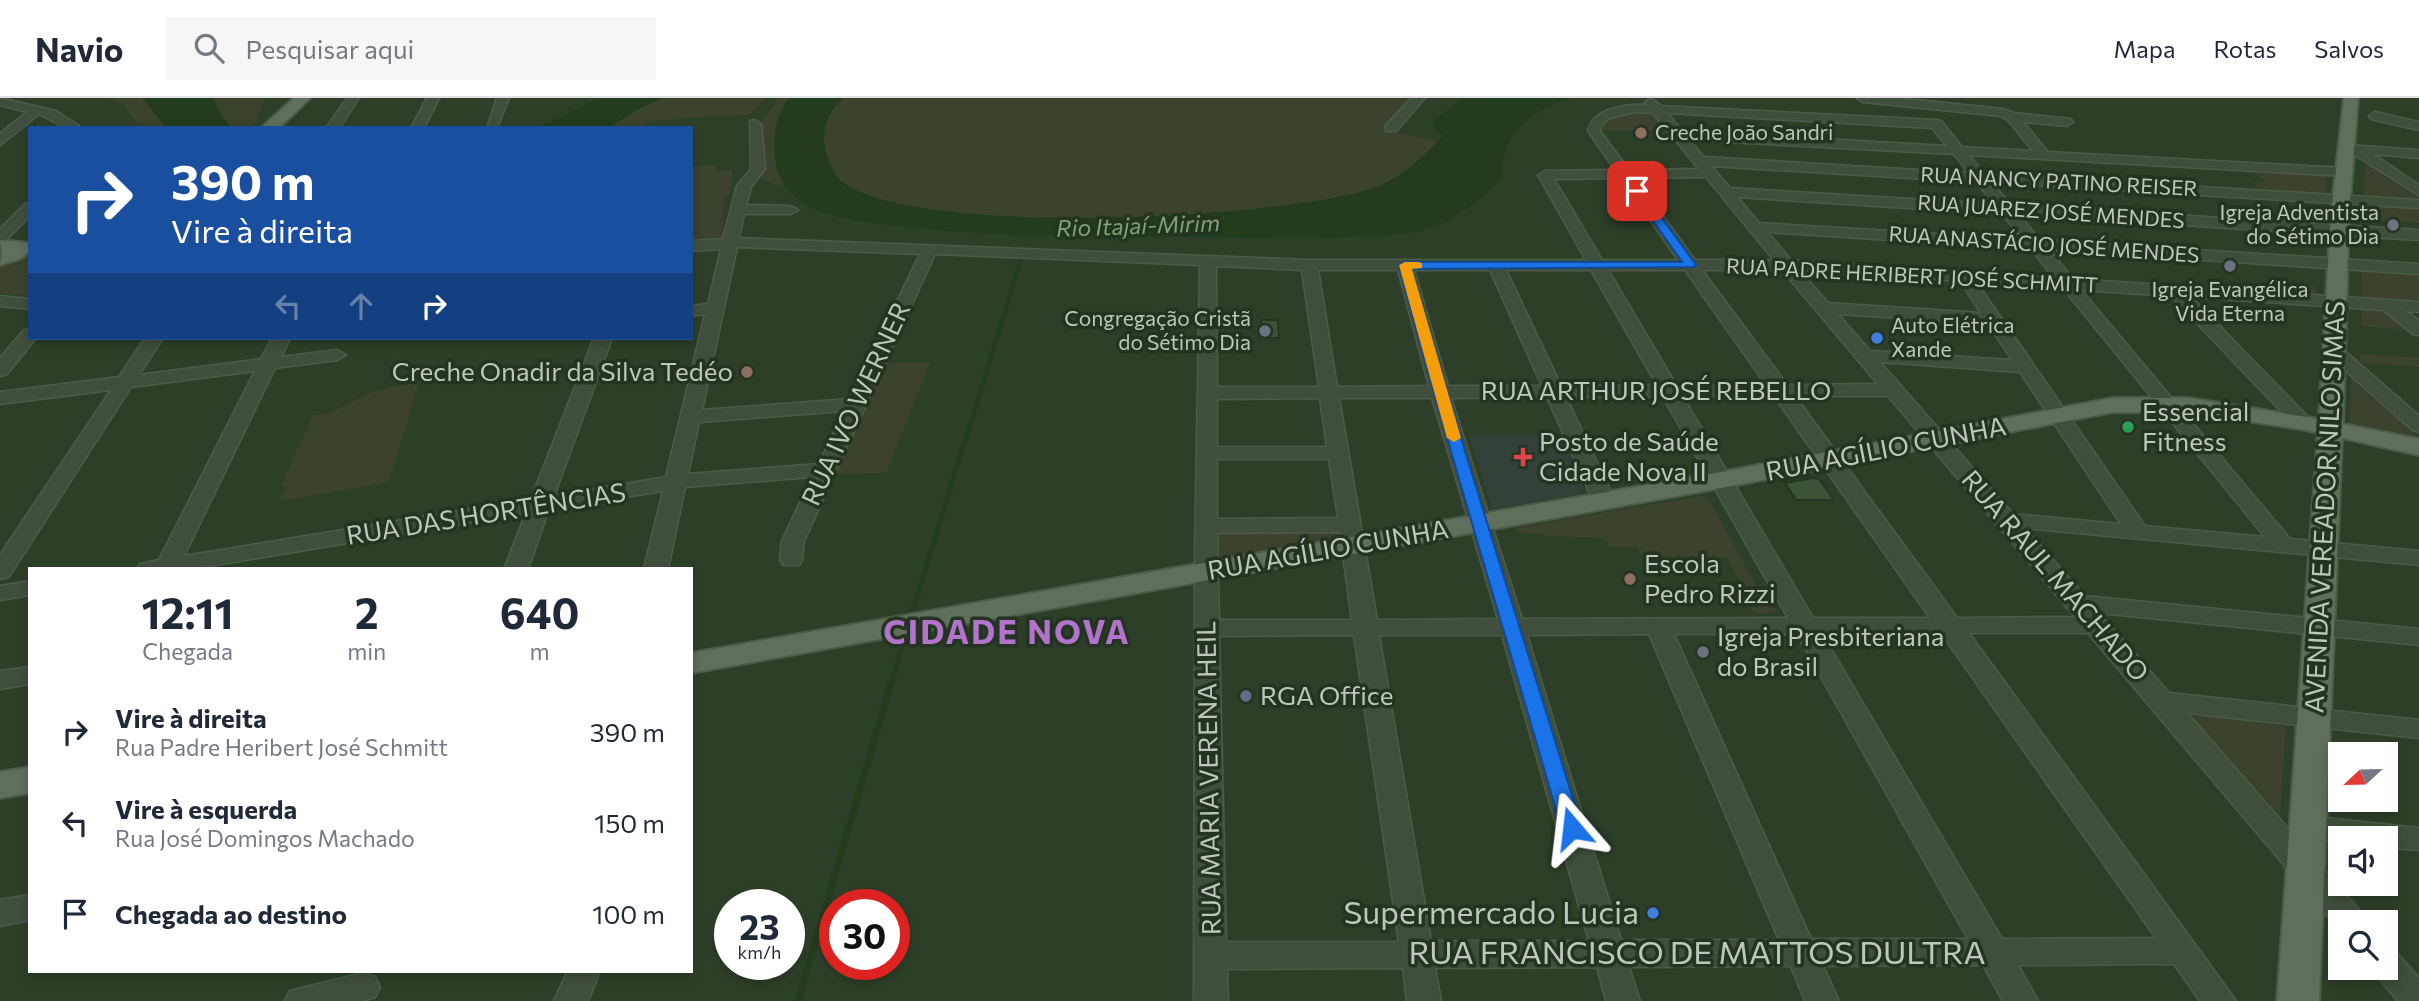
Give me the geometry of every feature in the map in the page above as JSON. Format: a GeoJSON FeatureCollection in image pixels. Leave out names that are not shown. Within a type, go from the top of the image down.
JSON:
{"type":"FeatureCollection","features":[{"type":"Feature","properties":{"kind":"main road"},"geometry":{"type":"LineString","coordinates":[[268,126],[282,98]]}},
{"type":"Feature","properties":{"kind":"main road"},"geometry":{"type":"LineString","coordinates":[[269,126],[303,98]]}},
{"type":"Feature","properties":{"kind":"main road","name":"AVENIDA VEREADOR NILO SIMAS"},"geometry":{"type":"LineString","coordinates":[[2298,1001],[2324,550],[2316,427],[2334,351],[2339,230],[2351,98]]}},
{"type":"Feature","properties":{"kind":"main road","name":"RUA AGÍLIO CUNHA"},"geometry":{"type":"LineString","coordinates":[[693,663],[1206,572],[1350,535],[1481,523],[1831,460],[2115,405],[2169,405],[2235,412],[2419,447]]}},
{"type":"Feature","properties":{"kind":"main road"},"geometry":{"type":"LineString","coordinates":[[0,785],[28,780]]}},
{"type":"Feature","properties":{"kind":"street"},"geometry":{"type":"LineString","coordinates":[[333,126],[353,98]]}},
{"type":"Feature","properties":{"kind":"street"},"geometry":{"type":"LineString","coordinates":[[417,126],[433,98]]}},
{"type":"Feature","properties":{"kind":"street"},"geometry":{"type":"LineString","coordinates":[[492,126],[503,98]]}},
{"type":"Feature","properties":{"kind":"street"},"geometry":{"type":"LineString","coordinates":[[1391,128],[1419,98]]}},
{"type":"Feature","properties":{"kind":"street"},"geometry":{"type":"LineString","coordinates":[[1863,98],[1941,104],[1997,112],[2012,117],[2067,122]]}},
{"type":"Feature","properties":{"kind":"street"},"geometry":{"type":"LineString","coordinates":[[1941,104],[1964,98]]}},
{"type":"Feature","properties":{"kind":"street"},"geometry":{"type":"LineString","coordinates":[[0,101],[38,109],[65,119],[74,126]]}},
{"type":"Feature","properties":{"kind":"street"},"geometry":{"type":"LineString","coordinates":[[2219,1001],[1594,131],[1596,122],[1626,109],[1653,103],[1792,111],[1937,124],[2284,546]]}},
{"type":"Feature","properties":{"kind":"street","name":"RUA RAUL MACHADO"},"geometry":{"type":"LineString","coordinates":[[1653,103],[1786,265],[2341,910]]}},
{"type":"Feature","properties":{"kind":"street"},"geometry":{"type":"LineString","coordinates":[[0,141],[38,109]]}},
{"type":"Feature","properties":{"kind":"street"},"geometry":{"type":"LineString","coordinates":[[2375,116],[2419,126]]}},
{"type":"Feature","properties":{"kind":"street"},"geometry":{"type":"LineString","coordinates":[[2012,117],[2045,156]]}},
{"type":"Feature","properties":{"kind":"street"},"geometry":{"type":"LineString","coordinates":[[656,567],[738,209],[744,186],[758,169],[755,124]]}},
{"type":"Feature","properties":{"kind":"street"},"geometry":{"type":"LineString","coordinates":[[1677,135],[2345,172]]}},
{"type":"Feature","properties":{"kind":"street"},"geometry":{"type":"LineString","coordinates":[[2347,149],[2419,154]]}},
{"type":"Feature","properties":{"kind":"street"},"geometry":{"type":"LineString","coordinates":[[2347,149],[2365,155],[2419,191]]}},
{"type":"Feature","properties":{"kind":"street"},"geometry":{"type":"LineString","coordinates":[[1704,167],[1545,175],[2021,1001]]}},
{"type":"Feature","properties":{"kind":"street","name":"RUA NANCY PATINO REISER"},"geometry":{"type":"LineString","coordinates":[[1704,167],[1980,177],[2419,204]]}},
{"type":"Feature","properties":{"kind":"street","name":"RUA JUAREZ JOSÉ MENDES"},"geometry":{"type":"LineString","coordinates":[[1726,192],[2419,235]]}},
{"type":"Feature","properties":{"kind":"street"},"geometry":{"type":"LineString","coordinates":[[738,209],[791,210]]}},
{"type":"Feature","properties":{"kind":"street"},"geometry":{"type":"LineString","coordinates":[[10,248],[28,211]]}},
{"type":"Feature","properties":{"kind":"street","name":"RUA ANASTÁCIO JOSÉ MENDES"},"geometry":{"type":"LineString","coordinates":[[1753,226],[2419,269]]}},
{"type":"Feature","properties":{"kind":"street","name":"RUA PADRE HERIBERT JOSÉ SCHMITT"},"geometry":{"type":"LineString","coordinates":[[693,246],[732,243],[1309,265],[1786,265],[2419,307]]}},
{"type":"Feature","properties":{"kind":"street","name":"RUA IVO WERNER"},"geometry":{"type":"LineString","coordinates":[[791,560],[793,541],[929,251]]}},
{"type":"Feature","properties":{"kind":"street","name":"RUA MARIA VERENA HEIL"},"geometry":{"type":"LineString","coordinates":[[1208,261],[1206,572],[1211,1001]]}},
{"type":"Feature","properties":{"kind":"street"},"geometry":{"type":"LineString","coordinates":[[1309,265],[1424,1001]]}},
{"type":"Feature","properties":{"kind":"street"},"geometry":{"type":"LineString","coordinates":[[1405,265],[1440,392],[1623,1001]]}},
{"type":"Feature","properties":{"kind":"street"},"geometry":{"type":"LineString","coordinates":[[1496,265],[1604,501]]}},
{"type":"Feature","properties":{"kind":"street"},"geometry":{"type":"LineString","coordinates":[[1965,277],[2138,533]]}},
{"type":"Feature","properties":{"kind":"street"},"geometry":{"type":"LineString","coordinates":[[2176,291],[2316,427]]}},
{"type":"Feature","properties":{"kind":"street"},"geometry":{"type":"LineString","coordinates":[[0,301],[28,304]]}},
{"type":"Feature","properties":{"kind":"street"},"geometry":{"type":"LineString","coordinates":[[2388,305],[2419,330]]}},
{"type":"Feature","properties":{"kind":"street"},"geometry":{"type":"LineString","coordinates":[[1823,307],[1994,319]]}},
{"type":"Feature","properties":{"kind":"street"},"geometry":{"type":"LineString","coordinates":[[693,311],[717,308]]}},
{"type":"Feature","properties":{"kind":"street"},"geometry":{"type":"LineString","coordinates":[[0,370],[28,336]]}},
{"type":"Feature","properties":{"kind":"street"},"geometry":{"type":"LineString","coordinates":[[0,572],[153,340]]}},
{"type":"Feature","properties":{"kind":"street"},"geometry":{"type":"LineString","coordinates":[[158,567],[280,340]]}},
{"type":"Feature","properties":{"kind":"street"},"geometry":{"type":"LineString","coordinates":[[517,567],[602,340]]}},
{"type":"Feature","properties":{"kind":"street"},"geometry":{"type":"LineString","coordinates":[[2334,351],[2419,426]]}},
{"type":"Feature","properties":{"kind":"street"},"geometry":{"type":"LineString","coordinates":[[0,398],[337,355]]}},
{"type":"Feature","properties":{"kind":"street"},"geometry":{"type":"LineString","coordinates":[[1865,356],[2027,368]]}},
{"type":"Feature","properties":{"kind":"street","name":"RUA ARTHUR JOSÉ REBELLO"},"geometry":{"type":"LineString","coordinates":[[1207,393],[1895,390]]}},
{"type":"Feature","properties":{"kind":"street"},"geometry":{"type":"LineString","coordinates":[[691,417],[857,404]]}},
{"type":"Feature","properties":{"kind":"street"},"geometry":{"type":"LineString","coordinates":[[1206,453],[1337,453]]}},
{"type":"Feature","properties":{"kind":"street","name":"RUA DAS HORTÊNCIAS"},"geometry":{"type":"LineString","coordinates":[[158,567],[676,483],[825,470]]}},
{"type":"Feature","properties":{"kind":"street"},"geometry":{"type":"LineString","coordinates":[[2007,520],[2419,558]]}},
{"type":"Feature","properties":{"kind":"street"},"geometry":{"type":"LineString","coordinates":[[1206,526],[1350,535]]}},
{"type":"Feature","properties":{"kind":"street"},"geometry":{"type":"LineString","coordinates":[[0,593],[28,588]]}},
{"type":"Feature","properties":{"kind":"street"},"geometry":{"type":"LineString","coordinates":[[2078,603],[2419,637]]}},
{"type":"Feature","properties":{"kind":"street"},"geometry":{"type":"LineString","coordinates":[[1207,628],[2097,625]]}},
{"type":"Feature","properties":{"kind":"street"},"geometry":{"type":"LineString","coordinates":[[1658,626],[1822,1001]]}},
{"type":"Feature","properties":{"kind":"street"},"geometry":{"type":"LineString","coordinates":[[0,680],[28,675]]}},
{"type":"Feature","properties":{"kind":"street"},"geometry":{"type":"LineString","coordinates":[[2162,701],[2419,729]]}},
{"type":"Feature","properties":{"kind":"street"},"geometry":{"type":"LineString","coordinates":[[2308,827],[2419,839]]}},
{"type":"Feature","properties":{"kind":"street"},"geometry":{"type":"LineString","coordinates":[[0,913],[28,907]]}},
{"type":"Feature","properties":{"kind":"street","name":"RUA FRANCISCO DE MATTOS DULTRA"},"geometry":{"type":"LineString","coordinates":[[1210,956],[2183,951]]}},
{"type":"Feature","properties":{"kind":"street"},"geometry":{"type":"LineString","coordinates":[[2399,969],[2418,1001]]}},
{"type":"Feature","properties":{"kind":"street"},"geometry":{"type":"LineString","coordinates":[[570,1001],[583,973]]}},
{"type":"Feature","properties":{"kind":"street"},"geometry":{"type":"LineString","coordinates":[[302,1001],[363,986]]}},
{"type":"Feature","properties":{"kind":"shaded area"},"geometry":{"type":"Polygon","coordinates":[[[108,98],[143,98],[164,126],[142,126],[144,123],[136,123],[125,106],[108,98]]]}},
{"type":"Feature","properties":{"kind":"shaded area"},"geometry":{"type":"Polygon","coordinates":[[[213,98],[265,98],[254,126],[230,126],[213,98]]]}},
{"type":"Feature","properties":{"kind":"shaded area"},"geometry":{"type":"Polygon","coordinates":[[[662,98],[765,98],[751,114],[649,121],[645,126],[611,126],[662,98]]]}},
{"type":"Feature","properties":{"kind":"shaded area"},"geometry":{"type":"Polygon","coordinates":[[[779,98],[789,98],[778,118],[775,140],[777,163],[784,185],[763,179],[761,123],[779,98]]]}},
{"type":"Feature","properties":{"kind":"shaded area"},"geometry":{"type":"Polygon","coordinates":[[[843,98],[1411,98],[1382,130],[1439,141],[1390,181],[1370,189],[1324,199],[1182,215],[1018,217],[943,211],[882,200],[842,182],[831,166],[825,147],[824,131],[832,110],[843,98]]]}},
{"type":"Feature","properties":{"kind":"shaded area"},"geometry":{"type":"Polygon","coordinates":[[[1635,110],[1651,111],[1666,130],[1601,130],[1603,120],[1635,110]]]}},
{"type":"Feature","properties":{"kind":"shaded area"},"geometry":{"type":"Polygon","coordinates":[[[2365,161],[2419,196],[2419,200],[2364,197],[2365,161]]]}},
{"type":"Feature","properties":{"kind":"shaded area"},"geometry":{"type":"Polygon","coordinates":[[[717,165],[717,171],[733,170],[730,194],[724,197],[723,237],[693,242],[693,167],[717,165]]]}},
{"type":"Feature","properties":{"kind":"shaded area"},"geometry":{"type":"Polygon","coordinates":[[[2250,169],[2326,174],[2325,195],[2263,192],[2252,183],[2268,183],[2250,169]]]}},
{"type":"Feature","properties":{"kind":"shaded area"},"geometry":{"type":"Polygon","coordinates":[[[2369,204],[2419,207],[2419,223],[2369,220],[2369,204]]]}},
{"type":"Feature","properties":{"kind":"shaded area"},"geometry":{"type":"Polygon","coordinates":[[[28,256],[28,296],[0,293],[0,266],[28,256]]]}},
{"type":"Feature","properties":{"kind":"shaded area"},"geometry":{"type":"Polygon","coordinates":[[[2362,270],[2419,273],[2419,303],[2361,299],[2362,270]]]}},
{"type":"Feature","properties":{"kind":"shaded area"},"geometry":{"type":"Polygon","coordinates":[[[2257,282],[2315,286],[2315,295],[2269,293],[2257,282]]]}},
{"type":"Feature","properties":{"kind":"shaded area"},"geometry":{"type":"Polygon","coordinates":[[[2362,308],[2383,310],[2409,330],[2362,326],[2362,308]]]}},
{"type":"Feature","properties":{"kind":"shaded area"},"geometry":{"type":"Polygon","coordinates":[[[2361,354],[2419,358],[2419,367],[2360,363],[2361,354]]]}},
{"type":"Feature","properties":{"kind":"shaded area"},"geometry":{"type":"Polygon","coordinates":[[[887,363],[930,363],[886,473],[836,474],[887,363]]]}},
{"type":"Feature","properties":{"kind":"shaded area"},"geometry":{"type":"Polygon","coordinates":[[[2351,377],[2419,439],[2349,427],[2351,377]]]}},
{"type":"Feature","properties":{"kind":"shaded area"},"geometry":{"type":"Polygon","coordinates":[[[419,381],[389,482],[280,501],[287,486],[281,486],[313,415],[329,414],[368,393],[419,381]]]}},
{"type":"Feature","properties":{"kind":"shaded area","name":"Posto de Saúde Cidade Nova II"},"geometry":{"type":"Polygon","coordinates":[[[1469,435],[1562,435],[1584,489],[1575,495],[1492,509],[1469,435]]]}},
{"type":"Feature","properties":{"kind":"shaded area"},"geometry":{"type":"Polygon","coordinates":[[[1700,496],[1708,498],[1764,600],[1776,609],[1775,612],[1766,614],[1749,611],[1753,607],[1727,557],[1642,557],[1637,547],[1609,547],[1606,538],[1544,536],[1543,533],[1521,533],[1515,528],[1700,496]]]}},
{"type":"Feature","properties":{"kind":"shaded area"},"geometry":{"type":"Polygon","coordinates":[[[1340,531],[1337,541],[1221,560],[1218,558],[1219,532],[1340,531]]]}},
{"type":"Feature","properties":{"kind":"shaded area"},"geometry":{"type":"Polygon","coordinates":[[[2198,715],[2286,726],[2280,816],[2193,719],[2198,715]]]}},
{"type":"Feature","properties":{"kind":"water"},"geometry":{"type":"Polygon","coordinates":[[[143,98],[213,98],[230,126],[164,126],[143,98]]]}},
{"type":"Feature","properties":{"kind":"water"},"geometry":{"type":"Polygon","coordinates":[[[598,98],[662,98],[611,126],[541,126],[598,98]]]}},
{"type":"Feature","properties":{"kind":"water","name":"Rio Itajaí-Mirim"},"geometry":{"type":"Polygon","coordinates":[[[789,98],[843,98],[826,124],[824,139],[829,162],[842,182],[882,200],[943,211],[1018,217],[1101,218],[1184,215],[1261,208],[1326,200],[1371,189],[1401,174],[1443,136],[1435,129],[1433,122],[1462,98],[1572,98],[1544,109],[1521,125],[1506,148],[1502,178],[1478,201],[1449,220],[1411,233],[1291,239],[986,233],[881,224],[837,216],[802,202],[783,183],[776,163],[774,140],[779,117],[789,98]]]}},
{"type":"Feature","properties":{"kind":"building"},"geometry":{"type":"Polygon","coordinates":[[[1261,320],[1278,320],[1279,338],[1262,338],[1261,320]]]}},
{"type":"Feature","properties":{"kind":"building"},"geometry":{"type":"Polygon","coordinates":[[[1819,479],[1834,500],[1796,500],[1785,483],[1819,479]]]}},
{"type":"Feature","properties":{"kind":"waterway"},"geometry":{"type":"LineString","coordinates":[[966,439],[1021,259]]}},
{"type":"Feature","properties":{"kind":"waterway"},"geometry":{"type":"LineString","coordinates":[[913,610],[966,437]]}},
{"type":"Feature","properties":{"kind":"waterway"},"geometry":{"type":"LineString","coordinates":[[891,685],[903,643]]}},
{"type":"Feature","properties":{"kind":"waterway"},"geometry":{"type":"LineString","coordinates":[[798,1001],[891,683]]}},
{"type":"Feature","properties":{"kind":"slow traffic"},"geometry":{"type":"LineString","coordinates":[[1418,265],[1405,265],[1454,438]]}},
{"type":"Feature","properties":{"kind":"place","name":"Creche João Sandri"},"geometry":{"type":"Point","coordinates":[1641,133]}},
{"type":"Feature","properties":{"kind":"place","name":"Igreja Adventista do Sétimo Dia"},"geometry":{"type":"Point","coordinates":[2393,225]}},
{"type":"Feature","properties":{"kind":"place","name":"Igreja Evangélica Vida Eterna"},"geometry":{"type":"Point","coordinates":[2230,266]}},
{"type":"Feature","properties":{"kind":"place","name":"Congregação Cristã do Sétimo Dia"},"geometry":{"type":"Point","coordinates":[1265,331]}},
{"type":"Feature","properties":{"kind":"place","name":"Auto Elétrica Xande"},"geometry":{"type":"Point","coordinates":[1877,338]}},
{"type":"Feature","properties":{"kind":"place","name":"Creche Onadir da Silva Tedéo"},"geometry":{"type":"Point","coordinates":[747,372]}},
{"type":"Feature","properties":{"kind":"place","name":"Essencial Fitness"},"geometry":{"type":"Point","coordinates":[2128,427]}},
{"type":"Feature","properties":{"kind":"place","name":"Posto de Saúde Cidade Nova II"},"geometry":{"type":"Point","coordinates":[1523,457]}},
{"type":"Feature","properties":{"kind":"place","name":"Escola Pedro Rizzi"},"geometry":{"type":"Point","coordinates":[1630,579]}},
{"type":"Feature","properties":{"kind":"place","name":"Igreja Presbiteriana do Brasil"},"geometry":{"type":"Point","coordinates":[1703,652]}},
{"type":"Feature","properties":{"kind":"place","name":"RGA Office"},"geometry":{"type":"Point","coordinates":[1246,696]}},
{"type":"Feature","properties":{"kind":"place","name":"Supermercado Lucia"},"geometry":{"type":"Point","coordinates":[1653,913]}},
{"type":"Feature","properties":{"kind":"district","name":"CIDADE NOVA"},"geometry":{"type":"Point","coordinates":[1007,632]}},
{"type":"Feature","properties":{"kind":"route"},"geometry":{"type":"LineString","coordinates":[[1572,828],[1440,392],[1405,265],[1690,265],[1637,191]]}}]}
